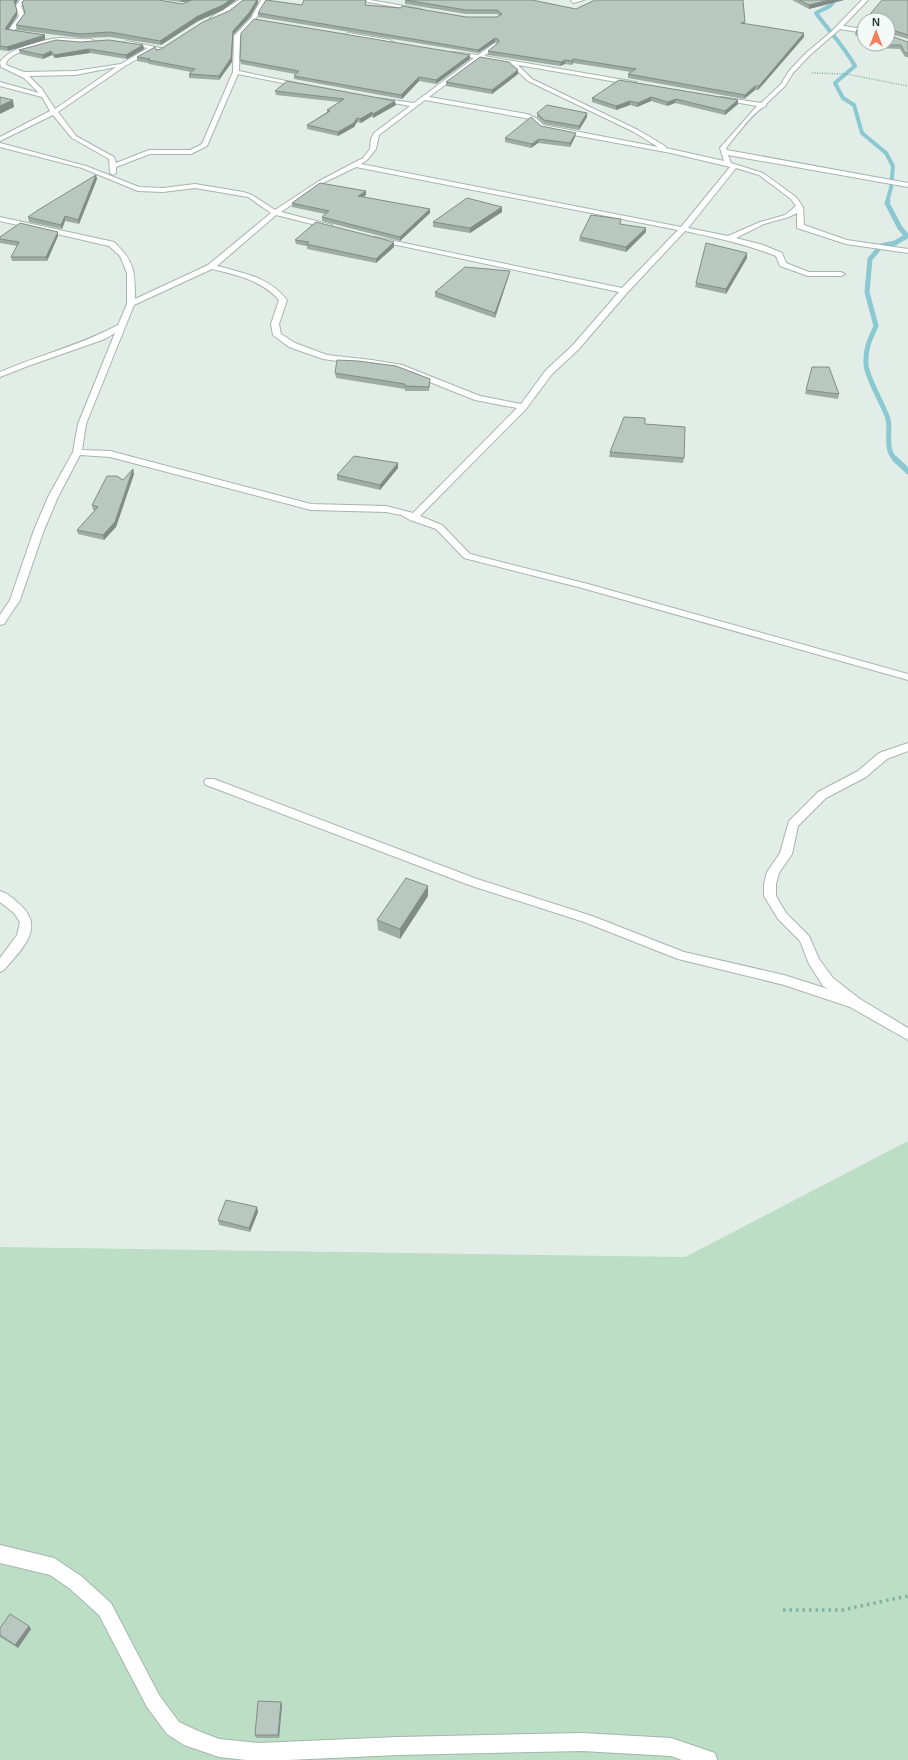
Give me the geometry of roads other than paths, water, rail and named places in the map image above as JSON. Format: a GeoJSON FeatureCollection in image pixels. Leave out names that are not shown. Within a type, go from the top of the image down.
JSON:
{"type":"FeatureCollection","features":[{"type":"Feature","properties":{"kind":"street"},"geometry":{"type":"LineString","coordinates":[[23,0],[18,6],[18,10],[22,16],[10,32],[28,34]]}},
{"type":"Feature","properties":{"kind":"street"},"geometry":{"type":"LineString","coordinates":[[208,20],[226,12],[243,0]]}},
{"type":"Feature","properties":{"kind":"street"},"geometry":{"type":"LineString","coordinates":[[113,166],[148,152],[191,152],[205,145],[236,72],[237,36],[253,19],[264,0]]}},
{"type":"Feature","properties":{"kind":"street"},"geometry":{"type":"LineString","coordinates":[[360,0],[421,10]]}},
{"type":"Feature","properties":{"kind":"street"},"geometry":{"type":"LineString","coordinates":[[572,1],[581,0]]}},
{"type":"Feature","properties":{"kind":"street"},"geometry":{"type":"LineString","coordinates":[[731,165],[723,148],[752,114],[764,105],[784,85],[791,72],[839,27],[865,0]]}},
{"type":"Feature","properties":{"kind":"street"},"geometry":{"type":"LineString","coordinates":[[253,19],[262,21]]}},
{"type":"Feature","properties":{"kind":"street"},"geometry":{"type":"LineString","coordinates":[[839,27],[856,30]]}},
{"type":"Feature","properties":{"kind":"street"},"geometry":{"type":"LineString","coordinates":[[339,33],[397,43]]}},
{"type":"Feature","properties":{"kind":"street"},"geometry":{"type":"LineString","coordinates":[[42,35],[81,42],[98,41]]}},
{"type":"Feature","properties":{"kind":"street"},"geometry":{"type":"LineString","coordinates":[[64,40],[49,42],[15,52],[3,60],[3,66],[24,74],[43,87],[44,96],[54,112],[74,137],[112,158],[113,178]]}},
{"type":"Feature","properties":{"kind":"street"},"geometry":{"type":"LineString","coordinates":[[119,41],[158,49]]}},
{"type":"Feature","properties":{"kind":"street"},"geometry":{"type":"LineString","coordinates":[[0,139],[54,112],[123,65],[168,45]]}},
{"type":"Feature","properties":{"kind":"street"},"geometry":{"type":"LineString","coordinates":[[131,304],[211,267],[275,213],[321,182],[365,159],[373,149],[376,134],[495,45]]}},
{"type":"Feature","properties":{"kind":"street"},"geometry":{"type":"LineString","coordinates":[[448,52],[510,61],[644,85]]}},
{"type":"Feature","properties":{"kind":"street"},"geometry":{"type":"LineString","coordinates":[[510,61],[530,80],[636,131],[671,151]]}},
{"type":"Feature","properties":{"kind":"street"},"geometry":{"type":"LineString","coordinates":[[24,74],[75,73],[123,65]]}},
{"type":"Feature","properties":{"kind":"street"},"geometry":{"type":"LineString","coordinates":[[236,72],[306,85]]}},
{"type":"Feature","properties":{"kind":"street"},"geometry":{"type":"LineString","coordinates":[[58,80],[75,73]]}},
{"type":"Feature","properties":{"kind":"street"},"geometry":{"type":"LineString","coordinates":[[0,84],[44,96]]}},
{"type":"Feature","properties":{"kind":"street"},"geometry":{"type":"LineString","coordinates":[[715,96],[764,105]]}},
{"type":"Feature","properties":{"kind":"street"},"geometry":{"type":"LineString","coordinates":[[376,98],[415,105]]}},
{"type":"Feature","properties":{"kind":"street"},"geometry":{"type":"LineString","coordinates":[[425,98],[527,116],[541,127],[549,129],[671,151],[731,165],[761,174],[794,198],[800,207],[800,226],[846,242],[908,251]]}},
{"type":"Feature","properties":{"kind":"street"},"geometry":{"type":"LineString","coordinates":[[0,145],[84,167],[138,189],[163,190],[195,186],[234,192],[250,196],[275,213],[336,229]]}},
{"type":"Feature","properties":{"kind":"street"},"geometry":{"type":"LineString","coordinates":[[725,152],[908,185]]}},
{"type":"Feature","properties":{"kind":"street"},"geometry":{"type":"LineString","coordinates":[[353,164],[729,238],[760,247],[779,255],[783,264],[808,274],[841,274]]}},
{"type":"Feature","properties":{"kind":"street"},"geometry":{"type":"LineString","coordinates":[[413,518],[523,407],[550,372],[575,348],[624,291],[684,228],[731,165]]}},
{"type":"Feature","properties":{"kind":"street"},"geometry":{"type":"LineString","coordinates":[[729,238],[762,224],[787,216],[800,207]]}},
{"type":"Feature","properties":{"kind":"street"},"geometry":{"type":"LineString","coordinates":[[0,219],[111,244],[122,255],[131,273],[131,304],[82,424],[76,452],[53,497],[39,530],[15,600],[0,622]]}},
{"type":"Feature","properties":{"kind":"street"},"geometry":{"type":"LineString","coordinates":[[367,236],[624,291]]}},
{"type":"Feature","properties":{"kind":"street"},"geometry":{"type":"LineString","coordinates":[[211,267],[259,279],[277,291],[283,300],[275,324],[277,335],[292,345],[326,357],[372,362],[399,367],[478,398],[523,407]]}},
{"type":"Feature","properties":{"kind":"street"},"geometry":{"type":"LineString","coordinates":[[0,375],[25,364],[102,337],[123,326]]}},
{"type":"Feature","properties":{"kind":"street"},"geometry":{"type":"LineString","coordinates":[[76,452],[110,454],[311,507],[386,509],[404,513],[438,527],[467,556],[585,586],[908,677]]}},
{"type":"Feature","properties":{"kind":"street"},"geometry":{"type":"LineString","coordinates":[[908,747],[883,756],[862,774],[822,795],[792,824],[786,854],[773,872],[770,884],[770,896],[782,916],[805,939],[813,961],[828,982],[855,1003],[908,1035]]}},
{"type":"Feature","properties":{"kind":"street"},"geometry":{"type":"LineString","coordinates":[[210,782],[473,882],[588,919],[682,956],[784,980],[855,1003]]}},
{"type":"Feature","properties":{"kind":"street"},"geometry":{"type":"LineString","coordinates":[[0,895],[25,916],[26,926],[23,937],[0,967]]}},
{"type":"Feature","properties":{"kind":"street"},"geometry":{"type":"LineString","coordinates":[[0,1554],[54,1567],[75,1582],[105,1609],[134,1662],[152,1701],[173,1728],[191,1738],[219,1748],[258,1752],[398,1746],[582,1742],[671,1747],[708,1760]]}},
{"type":"Feature","properties":{"kind":"waterway"},"geometry":{"type":"LineString","coordinates":[[835,0],[830,6],[816,13],[855,66],[835,83],[843,98],[854,105],[862,133],[886,153],[893,166],[891,188],[887,202]]}},
{"type":"Feature","properties":{"kind":"waterway"},"geometry":{"type":"LineString","coordinates":[[888,201],[887,203],[900,228],[907,236],[895,243],[881,246],[870,259],[867,292],[876,326],[867,349],[866,364],[869,377],[888,419],[889,446],[892,456],[895,459]]}},
{"type":"Feature","properties":{"kind":"waterway"},"geometry":{"type":"LineString","coordinates":[[895,459],[908,471]]}}]}
